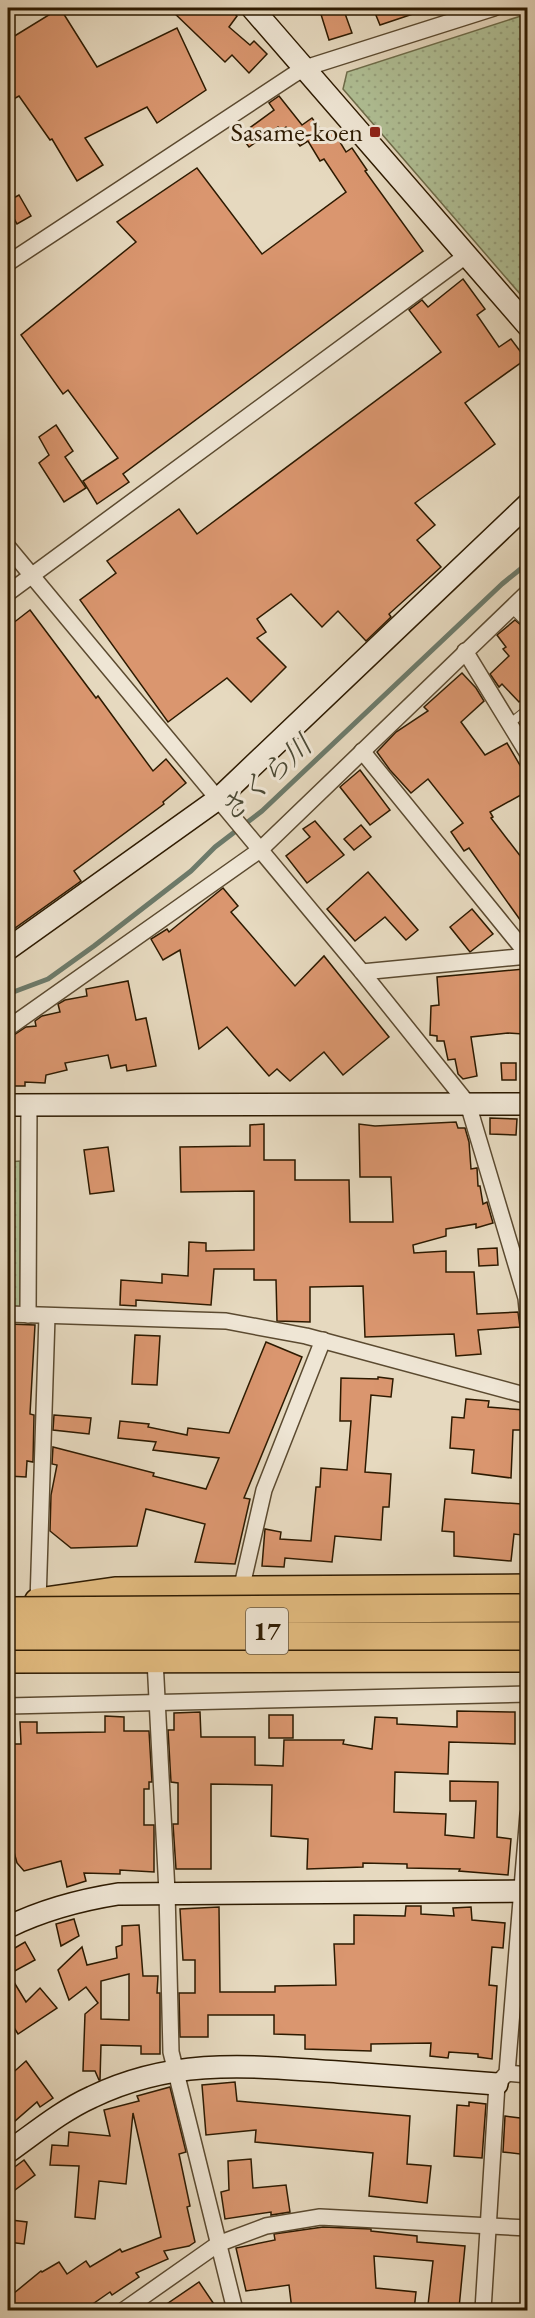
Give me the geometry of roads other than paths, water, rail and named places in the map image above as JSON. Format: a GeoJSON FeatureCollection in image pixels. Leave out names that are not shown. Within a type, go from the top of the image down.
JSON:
{"type":"FeatureCollection","features":[{"type":"Feature","properties":{"kind":"highway","name":"17"},"geometry":{"type":"LineString","coordinates":[[38,1602],[115,1591],[528,1588]]}},
{"type":"Feature","properties":{"kind":"highway","name":"17"},"geometry":{"type":"LineString","coordinates":[[8,1602],[38,1602],[190,1615],[342,1619],[528,1618]]}},
{"type":"Feature","properties":{"kind":"highway"},"geometry":{"type":"LineString","coordinates":[[8,1611],[528,1608]]}},
{"type":"Feature","properties":{"kind":"highway","name":"17"},"geometry":{"type":"LineString","coordinates":[[8,1642],[193,1632],[528,1627]]}},
{"type":"Feature","properties":{"kind":"highway"},"geometry":{"type":"LineString","coordinates":[[8,1636],[528,1636]]}},
{"type":"Feature","properties":{"kind":"highway","name":"17"},"geometry":{"type":"LineString","coordinates":[[8,1659],[528,1658]]}},
{"type":"Feature","properties":{"kind":"street"},"geometry":{"type":"LineString","coordinates":[[252,8],[528,326]]}},
{"type":"Feature","properties":{"kind":"street"},"geometry":{"type":"LineString","coordinates":[[8,263],[305,68],[494,8]]}},
{"type":"Feature","properties":{"kind":"street"},"geometry":{"type":"LineString","coordinates":[[8,593],[466,255]]}},
{"type":"Feature","properties":{"kind":"street"},"geometry":{"type":"LineString","coordinates":[[8,949],[218,800],[528,504]]}},
{"type":"Feature","properties":{"kind":"street"},"geometry":{"type":"LineString","coordinates":[[8,547],[362,972],[468,1104],[523,1269],[528,1319]]}},
{"type":"Feature","properties":{"kind":"street"},"geometry":{"type":"LineString","coordinates":[[8,1028],[260,850],[528,592]]}},
{"type":"Feature","properties":{"kind":"street"},"geometry":{"type":"LineString","coordinates":[[465,651],[528,754]]}},
{"type":"Feature","properties":{"kind":"street"},"geometry":{"type":"LineString","coordinates":[[362,751],[528,956]]}},
{"type":"Feature","properties":{"kind":"street"},"geometry":{"type":"LineString","coordinates":[[362,972],[528,956]]}},
{"type":"Feature","properties":{"kind":"street"},"geometry":{"type":"LineString","coordinates":[[8,1104],[528,1104]]}},
{"type":"Feature","properties":{"kind":"street"},"geometry":{"type":"LineString","coordinates":[[28,1315],[29,1105]]}},
{"type":"Feature","properties":{"kind":"street"},"geometry":{"type":"LineString","coordinates":[[8,1314],[226,1321],[323,1340],[528,1396]]}},
{"type":"Feature","properties":{"kind":"street"},"geometry":{"type":"LineString","coordinates":[[38,1602],[47,1316]]}},
{"type":"Feature","properties":{"kind":"street"},"geometry":{"type":"LineString","coordinates":[[241,1590],[264,1490],[323,1340]]}},
{"type":"Feature","properties":{"kind":"street"},"geometry":{"type":"LineString","coordinates":[[155,1660],[167,1892],[171,2052],[235,2310]]}},
{"type":"Feature","properties":{"kind":"street"},"geometry":{"type":"LineString","coordinates":[[8,1718],[15,1707],[528,1694]]}},
{"type":"Feature","properties":{"kind":"street"},"geometry":{"type":"LineString","coordinates":[[483,2310],[502,2079],[525,1891],[528,1814]]}},
{"type":"Feature","properties":{"kind":"street"},"geometry":{"type":"LineString","coordinates":[[8,1926],[48,1910],[118,1894],[525,1891]]}},
{"type":"Feature","properties":{"kind":"street"},"geometry":{"type":"LineString","coordinates":[[8,2152],[66,2111],[92,2097],[118,2086],[176,2070],[241,2065],[502,2079],[528,2075]]}},
{"type":"Feature","properties":{"kind":"street"},"geometry":{"type":"LineString","coordinates":[[124,2310],[218,2244],[266,2226],[320,2217],[528,2228]]}},
{"type":"Feature","properties":{"kind":"lane"},"geometry":{"type":"LineString","coordinates":[[511,608],[528,625]]}},
{"type":"Feature","properties":{"kind":"lane"},"geometry":{"type":"LineString","coordinates":[[509,724],[528,709]]}},
{"type":"Feature","properties":{"kind":"waterway","name":"さくら川"},"geometry":{"type":"LineString","coordinates":[[8,994],[48,979],[191,871],[215,847],[262,811],[502,584],[528,563]]}},
{"type":"Feature","properties":{"kind":"place","name":"Sasame-koen"},"geometry":{"type":"Point","coordinates":[375,132]}}]}
